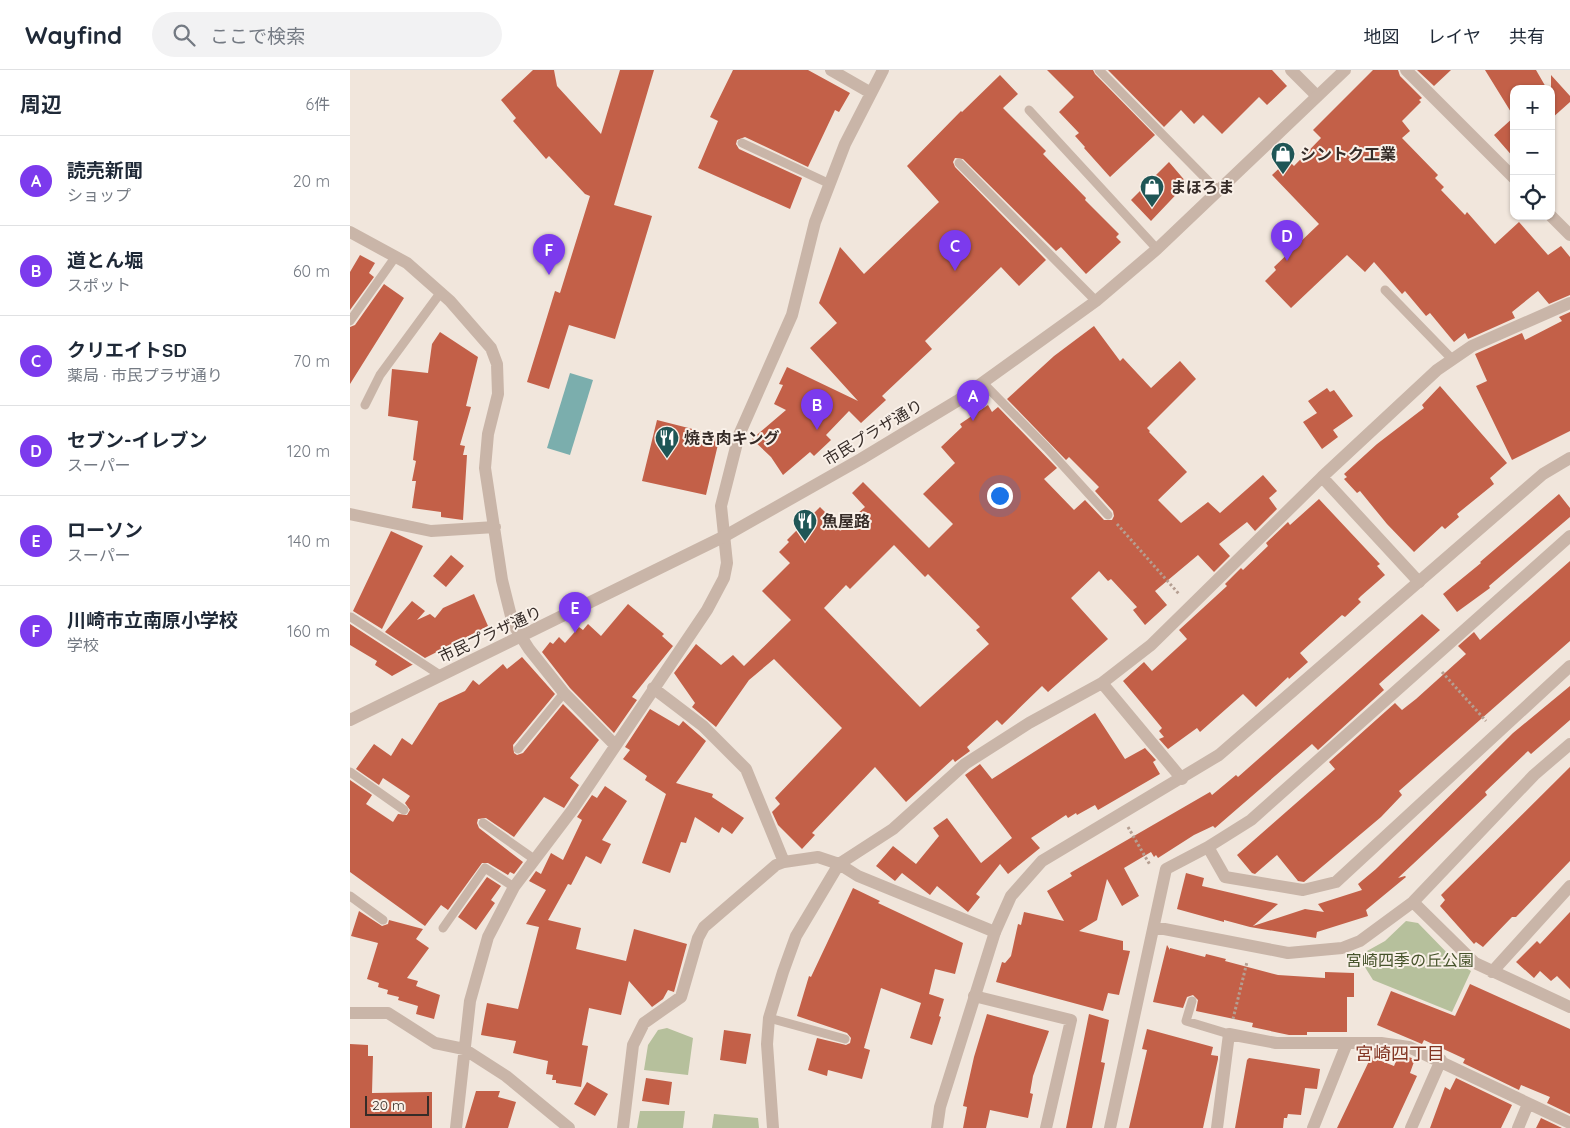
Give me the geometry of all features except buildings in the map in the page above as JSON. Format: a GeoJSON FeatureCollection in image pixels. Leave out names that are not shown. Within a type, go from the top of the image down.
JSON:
{"type":"FeatureCollection","features":[{"type":"Feature","properties":{"kind":"street"},"geometry":{"type":"LineString","coordinates":[[831,70],[871,94]]}},
{"type":"Feature","properties":{"kind":"street"},"geometry":{"type":"LineString","coordinates":[[456,1128],[470,1001],[488,937],[514,887],[573,809],[718,592],[724,578],[727,563],[726,536],[721,506],[729,468],[739,436],[792,315],[816,222],[844,144],[883,70]]}},
{"type":"Feature","properties":{"kind":"street"},"geometry":{"type":"LineString","coordinates":[[1292,70],[1317,96]]}},
{"type":"Feature","properties":{"kind":"street","name":"市民プラザ通り"},"geometry":{"type":"LineString","coordinates":[[350,720],[440,675],[521,638],[726,536],[861,459],[983,384],[1096,301],[1158,249],[1345,70]]}},
{"type":"Feature","properties":{"kind":"street"},"geometry":{"type":"LineString","coordinates":[[1406,70],[1511,175]]}},
{"type":"Feature","properties":{"kind":"street"},"geometry":{"type":"LineString","coordinates":[[1555,220],[1570,235]]}},
{"type":"Feature","properties":{"kind":"street"},"geometry":{"type":"LineString","coordinates":[[350,232],[407,263],[441,292],[471,323],[491,348],[497,364],[498,394],[488,434],[485,468],[508,605],[513,624],[521,638],[564,693],[615,745]]}},
{"type":"Feature","properties":{"kind":"street"},"geometry":{"type":"LineString","coordinates":[[773,1128],[766,1044],[769,1018],[782,972],[796,936],[839,864],[893,829],[965,764],[1029,723],[1102,683],[1151,646],[1322,477],[1437,370],[1472,346],[1569,304]]}},
{"type":"Feature","properties":{"kind":"street"},"geometry":{"type":"LineString","coordinates":[[937,1128],[940,1107],[995,932],[1011,896],[1042,861],[1182,779],[1219,755],[1543,474],[1570,458]]}},
{"type":"Feature","properties":{"kind":"street"},"geometry":{"type":"LineString","coordinates":[[1322,477],[1419,582]]}},
{"type":"Feature","properties":{"kind":"street"},"geometry":{"type":"LineString","coordinates":[[350,514],[431,531],[495,527]]}},
{"type":"Feature","properties":{"kind":"street"},"geometry":{"type":"LineString","coordinates":[[1110,1128],[1166,868],[1208,847],[1252,820],[1570,536]]}},
{"type":"Feature","properties":{"kind":"street"},"geometry":{"type":"LineString","coordinates":[[1208,847],[1225,877],[1304,890],[1336,882],[1570,666]]}},
{"type":"Feature","properties":{"kind":"street"},"geometry":{"type":"LineString","coordinates":[[1102,683],[1182,779]]}},
{"type":"Feature","properties":{"kind":"street"},"geometry":{"type":"LineString","coordinates":[[653,688],[703,726],[746,769],[784,862]]}},
{"type":"Feature","properties":{"kind":"street"},"geometry":{"type":"LineString","coordinates":[[1154,927],[1288,953],[1342,948],[1360,941],[1414,902],[1534,775],[1570,744]]}},
{"type":"Feature","properties":{"kind":"street"},"geometry":{"type":"LineString","coordinates":[[623,1128],[633,1045],[638,1033],[644,1023],[681,997],[698,938],[704,927],[776,865],[818,857],[839,864],[858,876],[995,932]]}},
{"type":"Feature","properties":{"kind":"street"},"geometry":{"type":"LineString","coordinates":[[1492,972],[1570,886]]}},
{"type":"Feature","properties":{"kind":"street"},"geometry":{"type":"LineString","coordinates":[[1414,902],[1453,944],[1475,963],[1570,1007]]}},
{"type":"Feature","properties":{"kind":"street"},"geometry":{"type":"LineString","coordinates":[[974,996],[1070,1020],[1046,1128]]}},
{"type":"Feature","properties":{"kind":"street"},"geometry":{"type":"LineString","coordinates":[[350,1013],[388,1014],[435,1043],[464,1049],[506,1076],[569,1128]]}},
{"type":"Feature","properties":{"kind":"street"},"geometry":{"type":"LineString","coordinates":[[1217,1128],[1229,1034],[1276,1043],[1381,1043],[1409,1047],[1441,1060],[1528,1104],[1570,1122]]}},
{"type":"Feature","properties":{"kind":"street"},"geometry":{"type":"LineString","coordinates":[[1313,1128],[1347,1043]]}},
{"type":"Feature","properties":{"kind":"street"},"geometry":{"type":"LineString","coordinates":[[1411,1128],[1441,1060]]}},
{"type":"Feature","properties":{"kind":"street"},"geometry":{"type":"LineString","coordinates":[[1518,1128],[1528,1104]]}},
{"type":"Feature","properties":{"kind":"lane"},"geometry":{"type":"LineString","coordinates":[[1099,70],[1218,192]]}},
{"type":"Feature","properties":{"kind":"lane"},"geometry":{"type":"LineString","coordinates":[[1029,110],[1158,249]]}},
{"type":"Feature","properties":{"kind":"lane"},"geometry":{"type":"LineString","coordinates":[[742,143],[830,184]]}},
{"type":"Feature","properties":{"kind":"lane"},"geometry":{"type":"LineString","coordinates":[[959,163],[1096,301]]}},
{"type":"Feature","properties":{"kind":"lane"},"geometry":{"type":"LineString","coordinates":[[350,321],[396,256]]}},
{"type":"Feature","properties":{"kind":"lane"},"geometry":{"type":"LineString","coordinates":[[1385,290],[1452,359]]}},
{"type":"Feature","properties":{"kind":"lane"},"geometry":{"type":"LineString","coordinates":[[365,405],[380,374],[441,292]]}},
{"type":"Feature","properties":{"kind":"lane"},"geometry":{"type":"LineString","coordinates":[[983,384],[1108,515]]}},
{"type":"Feature","properties":{"kind":"lane"},"geometry":{"type":"LineString","coordinates":[[351,617],[440,675]]}},
{"type":"Feature","properties":{"kind":"lane"},"geometry":{"type":"LineString","coordinates":[[518,749],[564,693]]}},
{"type":"Feature","properties":{"kind":"lane"},"geometry":{"type":"LineString","coordinates":[[350,772],[404,810]]}},
{"type":"Feature","properties":{"kind":"lane"},"geometry":{"type":"LineString","coordinates":[[483,823],[534,859]]}},
{"type":"Feature","properties":{"kind":"lane"},"geometry":{"type":"LineString","coordinates":[[442,928],[485,868],[514,887]]}},
{"type":"Feature","properties":{"kind":"lane"},"geometry":{"type":"LineString","coordinates":[[350,896],[383,920]]}},
{"type":"Feature","properties":{"kind":"lane"},"geometry":{"type":"LineString","coordinates":[[1192,1001],[1186,1022],[1229,1034]]}},
{"type":"Feature","properties":{"kind":"lane"},"geometry":{"type":"LineString","coordinates":[[769,1018],[844,1039]]}},
{"type":"Feature","properties":{"kind":"path"},"geometry":{"type":"LineString","coordinates":[[1108,515],[1191,608]]}},
{"type":"Feature","properties":{"kind":"path"},"geometry":{"type":"LineString","coordinates":[[1432,660],[1497,733]]}},
{"type":"Feature","properties":{"kind":"path"},"geometry":{"type":"LineString","coordinates":[[1121,814],[1162,888]]}},
{"type":"Feature","properties":{"kind":"path"},"geometry":{"type":"LineString","coordinates":[[1229,1034],[1250,946]]}},
{"type":"Feature","properties":{"kind":"green space","name":"宮崎四季の丘公園"},"geometry":{"type":"Polygon","coordinates":[[[1406,921],[1418,923],[1456,962],[1471,971],[1452,1012],[1373,980],[1358,956],[1385,941],[1406,921]]]}},
{"type":"Feature","properties":{"kind":"green space"},"geometry":{"type":"Polygon","coordinates":[[[667,1028],[693,1038],[688,1075],[644,1070],[648,1045],[658,1030],[667,1028]]]}},
{"type":"Feature","properties":{"kind":"green space"},"geometry":{"type":"Polygon","coordinates":[[[640,1111],[685,1111],[683,1128],[637,1128],[640,1111]]]}},
{"type":"Feature","properties":{"kind":"green space"},"geometry":{"type":"Polygon","coordinates":[[[714,1114],[758,1118],[759,1128],[712,1128],[714,1114]]]}},
{"type":"Feature","properties":{"kind":"water"},"geometry":{"type":"Polygon","coordinates":[[[570,373],[593,380],[570,455],[547,448],[570,373]]]}},
{"type":"Feature","properties":{"kind":"place","name":"シントク工業"},"geometry":{"type":"Point","coordinates":[1283,175]}},
{"type":"Feature","properties":{"kind":"place","name":"まほろま"},"geometry":{"type":"Point","coordinates":[1152,208]}},
{"type":"Feature","properties":{"kind":"place","name":"セブン-イレブン"},"geometry":{"type":"Point","coordinates":[1287,261]}},
{"type":"Feature","properties":{"kind":"place","name":"クリエイトSD"},"geometry":{"type":"Point","coordinates":[955,271]}},
{"type":"Feature","properties":{"kind":"place","name":"川崎市立南原小学校"},"geometry":{"type":"Point","coordinates":[549,275]}},
{"type":"Feature","properties":{"kind":"place","name":"読売新聞"},"geometry":{"type":"Point","coordinates":[973,421]}},
{"type":"Feature","properties":{"kind":"place","name":"道とん堀"},"geometry":{"type":"Point","coordinates":[817,430]}},
{"type":"Feature","properties":{"kind":"place","name":"焼き肉キング"},"geometry":{"type":"Point","coordinates":[667,459]}},
{"type":"Feature","properties":{"kind":"place","name":"魚屋路"},"geometry":{"type":"Point","coordinates":[805,542]}},
{"type":"Feature","properties":{"kind":"place","name":"ローソン"},"geometry":{"type":"Point","coordinates":[575,633]}},
{"type":"Feature","properties":{"kind":"district","name":"宮崎四丁目"},"geometry":{"type":"Point","coordinates":[1400,1053]}}]}
